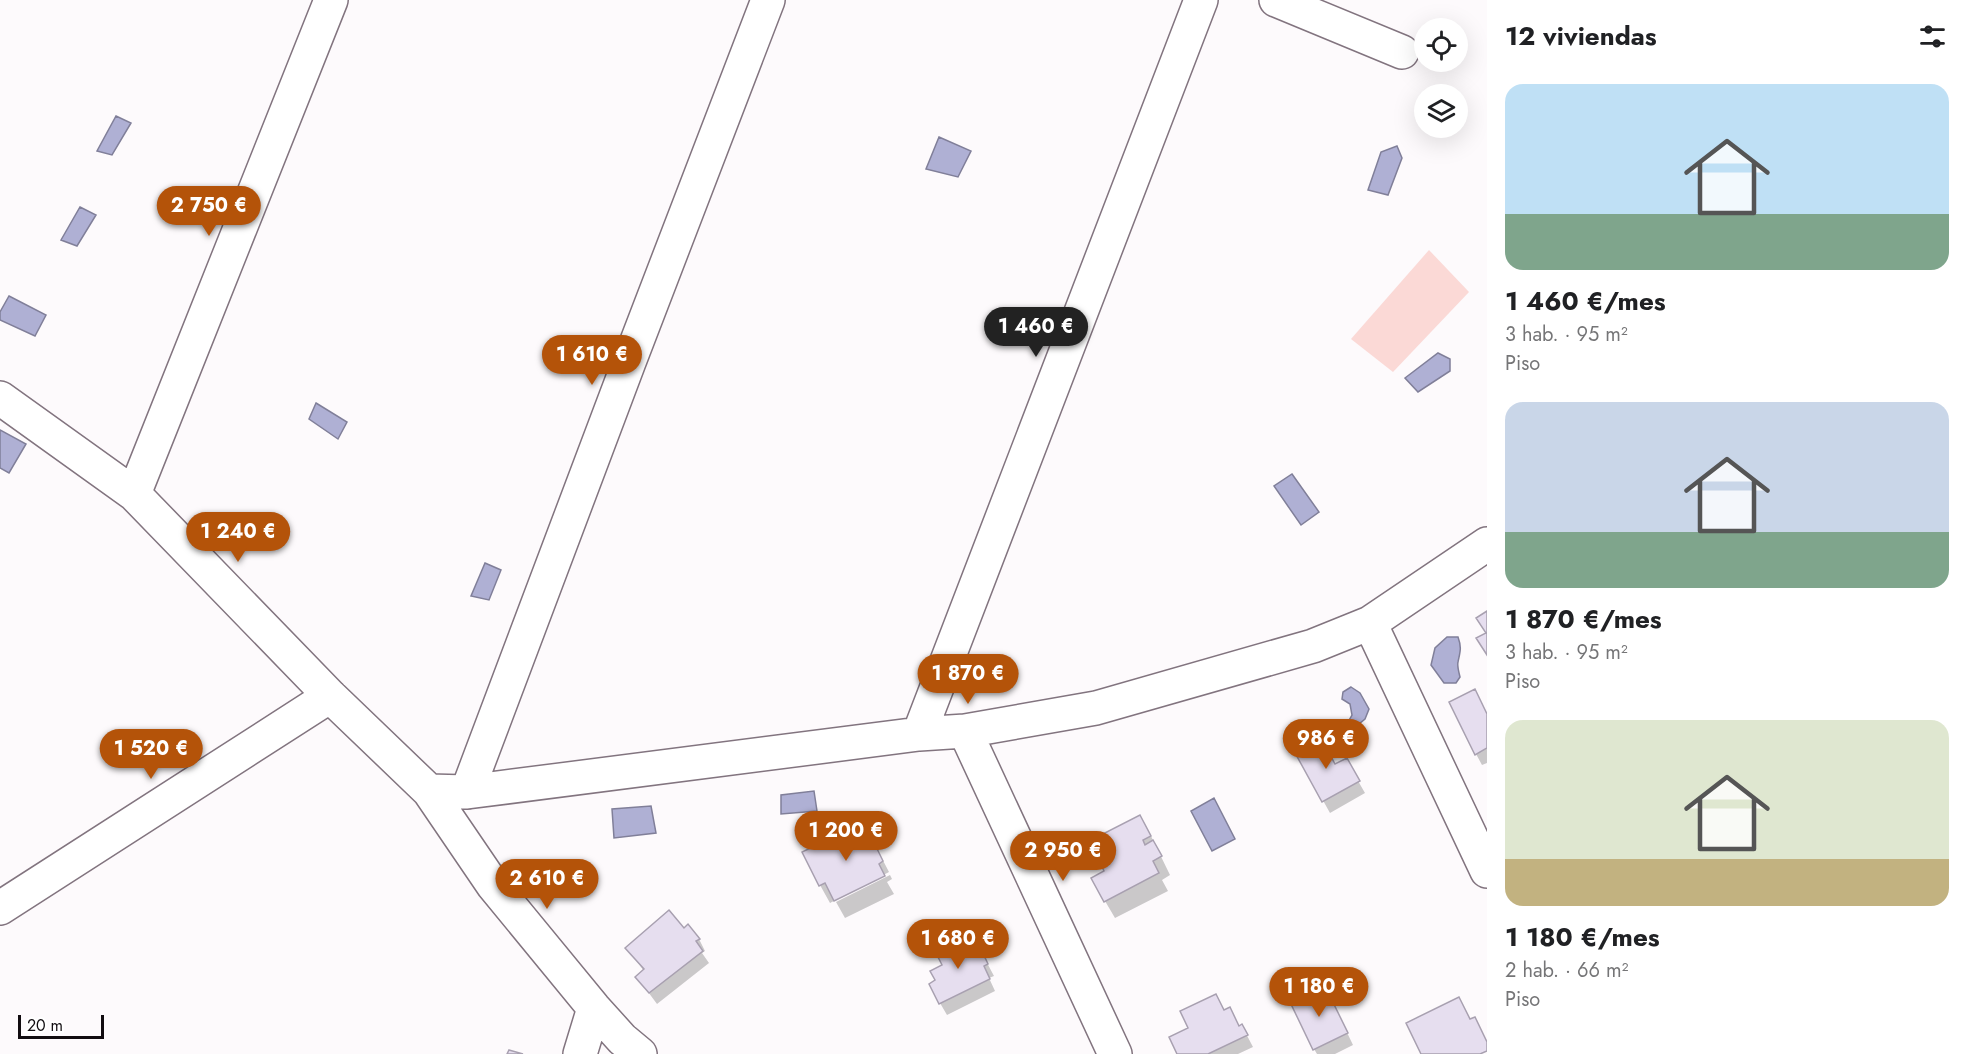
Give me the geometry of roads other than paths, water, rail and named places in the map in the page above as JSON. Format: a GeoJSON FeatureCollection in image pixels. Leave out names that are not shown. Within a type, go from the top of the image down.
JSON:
{"type":"FeatureCollection","features":[{"type":"Feature","properties":{"kind":"street"},"geometry":{"type":"LineString","coordinates":[[134,494],[331,0]]}},
{"type":"Feature","properties":{"kind":"street"},"geometry":{"type":"LineString","coordinates":[[467,792],[768,0]]}},
{"type":"Feature","properties":{"kind":"street"},"geometry":{"type":"LineString","coordinates":[[918,734],[1201,0]]}},
{"type":"Feature","properties":{"kind":"street"},"geometry":{"type":"LineString","coordinates":[[1276,0],[1402,52]]}},
{"type":"Feature","properties":{"kind":"street"},"geometry":{"type":"LineString","coordinates":[[0,398],[134,494],[330,696],[429,791],[493,885],[594,1008],[622,1040],[640,1054]]}},
{"type":"Feature","properties":{"kind":"street"},"geometry":{"type":"LineString","coordinates":[[429,791],[467,792],[918,734],[965,731],[1096,708],[1313,646],[1370,623],[1487,544]]}},
{"type":"Feature","properties":{"kind":"street"},"geometry":{"type":"LineString","coordinates":[[1370,623],[1487,871]]}},
{"type":"Feature","properties":{"kind":"street"},"geometry":{"type":"LineString","coordinates":[[0,908],[330,696]]}},
{"type":"Feature","properties":{"kind":"street"},"geometry":{"type":"LineString","coordinates":[[965,731],[1115,1054]]}},
{"type":"Feature","properties":{"kind":"street"},"geometry":{"type":"LineString","coordinates":[[580,1054],[594,1008]]}},
{"type":"Feature","properties":{"kind":"water"},"geometry":{"type":"Polygon","coordinates":[[[116,116],[131,123],[112,155],[97,151],[116,116]]]}},
{"type":"Feature","properties":{"kind":"water"},"geometry":{"type":"Polygon","coordinates":[[[939,137],[971,151],[958,177],[926,169],[939,137]]]}},
{"type":"Feature","properties":{"kind":"water"},"geometry":{"type":"Polygon","coordinates":[[[1397,146],[1402,158],[1388,195],[1368,190],[1381,152],[1397,146]]]}},
{"type":"Feature","properties":{"kind":"water"},"geometry":{"type":"Polygon","coordinates":[[[80,207],[96,215],[77,246],[61,240],[80,207]]]}},
{"type":"Feature","properties":{"kind":"water"},"geometry":{"type":"Polygon","coordinates":[[[9,296],[46,315],[35,336],[0,320],[0,312],[9,296]]]}},
{"type":"Feature","properties":{"kind":"water"},"geometry":{"type":"Polygon","coordinates":[[[1438,353],[1450,359],[1450,371],[1418,392],[1405,378],[1438,353]]]}},
{"type":"Feature","properties":{"kind":"water"},"geometry":{"type":"Polygon","coordinates":[[[316,403],[347,422],[338,439],[309,419],[316,403]]]}},
{"type":"Feature","properties":{"kind":"water"},"geometry":{"type":"Polygon","coordinates":[[[0,430],[26,444],[9,473],[0,468],[0,430]]]}},
{"type":"Feature","properties":{"kind":"water"},"geometry":{"type":"Polygon","coordinates":[[[1292,474],[1319,512],[1301,525],[1274,486],[1292,474]]]}},
{"type":"Feature","properties":{"kind":"water"},"geometry":{"type":"Polygon","coordinates":[[[485,563],[501,570],[489,600],[471,596],[485,563]]]}},
{"type":"Feature","properties":{"kind":"water"},"geometry":{"type":"Polygon","coordinates":[[[1447,637],[1458,637],[1460,644],[1458,665],[1460,677],[1456,683],[1444,683],[1431,665],[1435,648],[1447,637]]]}},
{"type":"Feature","properties":{"kind":"water"},"geometry":{"type":"Polygon","coordinates":[[[1351,687],[1360,693],[1369,709],[1365,719],[1354,728],[1348,722],[1352,715],[1350,704],[1342,699],[1343,692],[1351,687]]]}},
{"type":"Feature","properties":{"kind":"water"},"geometry":{"type":"Polygon","coordinates":[[[814,791],[817,811],[781,814],[781,795],[814,791]]]}},
{"type":"Feature","properties":{"kind":"water"},"geometry":{"type":"Polygon","coordinates":[[[1214,798],[1235,839],[1212,851],[1191,811],[1214,798]]]}},
{"type":"Feature","properties":{"kind":"water"},"geometry":{"type":"Polygon","coordinates":[[[651,806],[656,833],[614,838],[612,809],[651,806]]]}}]}
